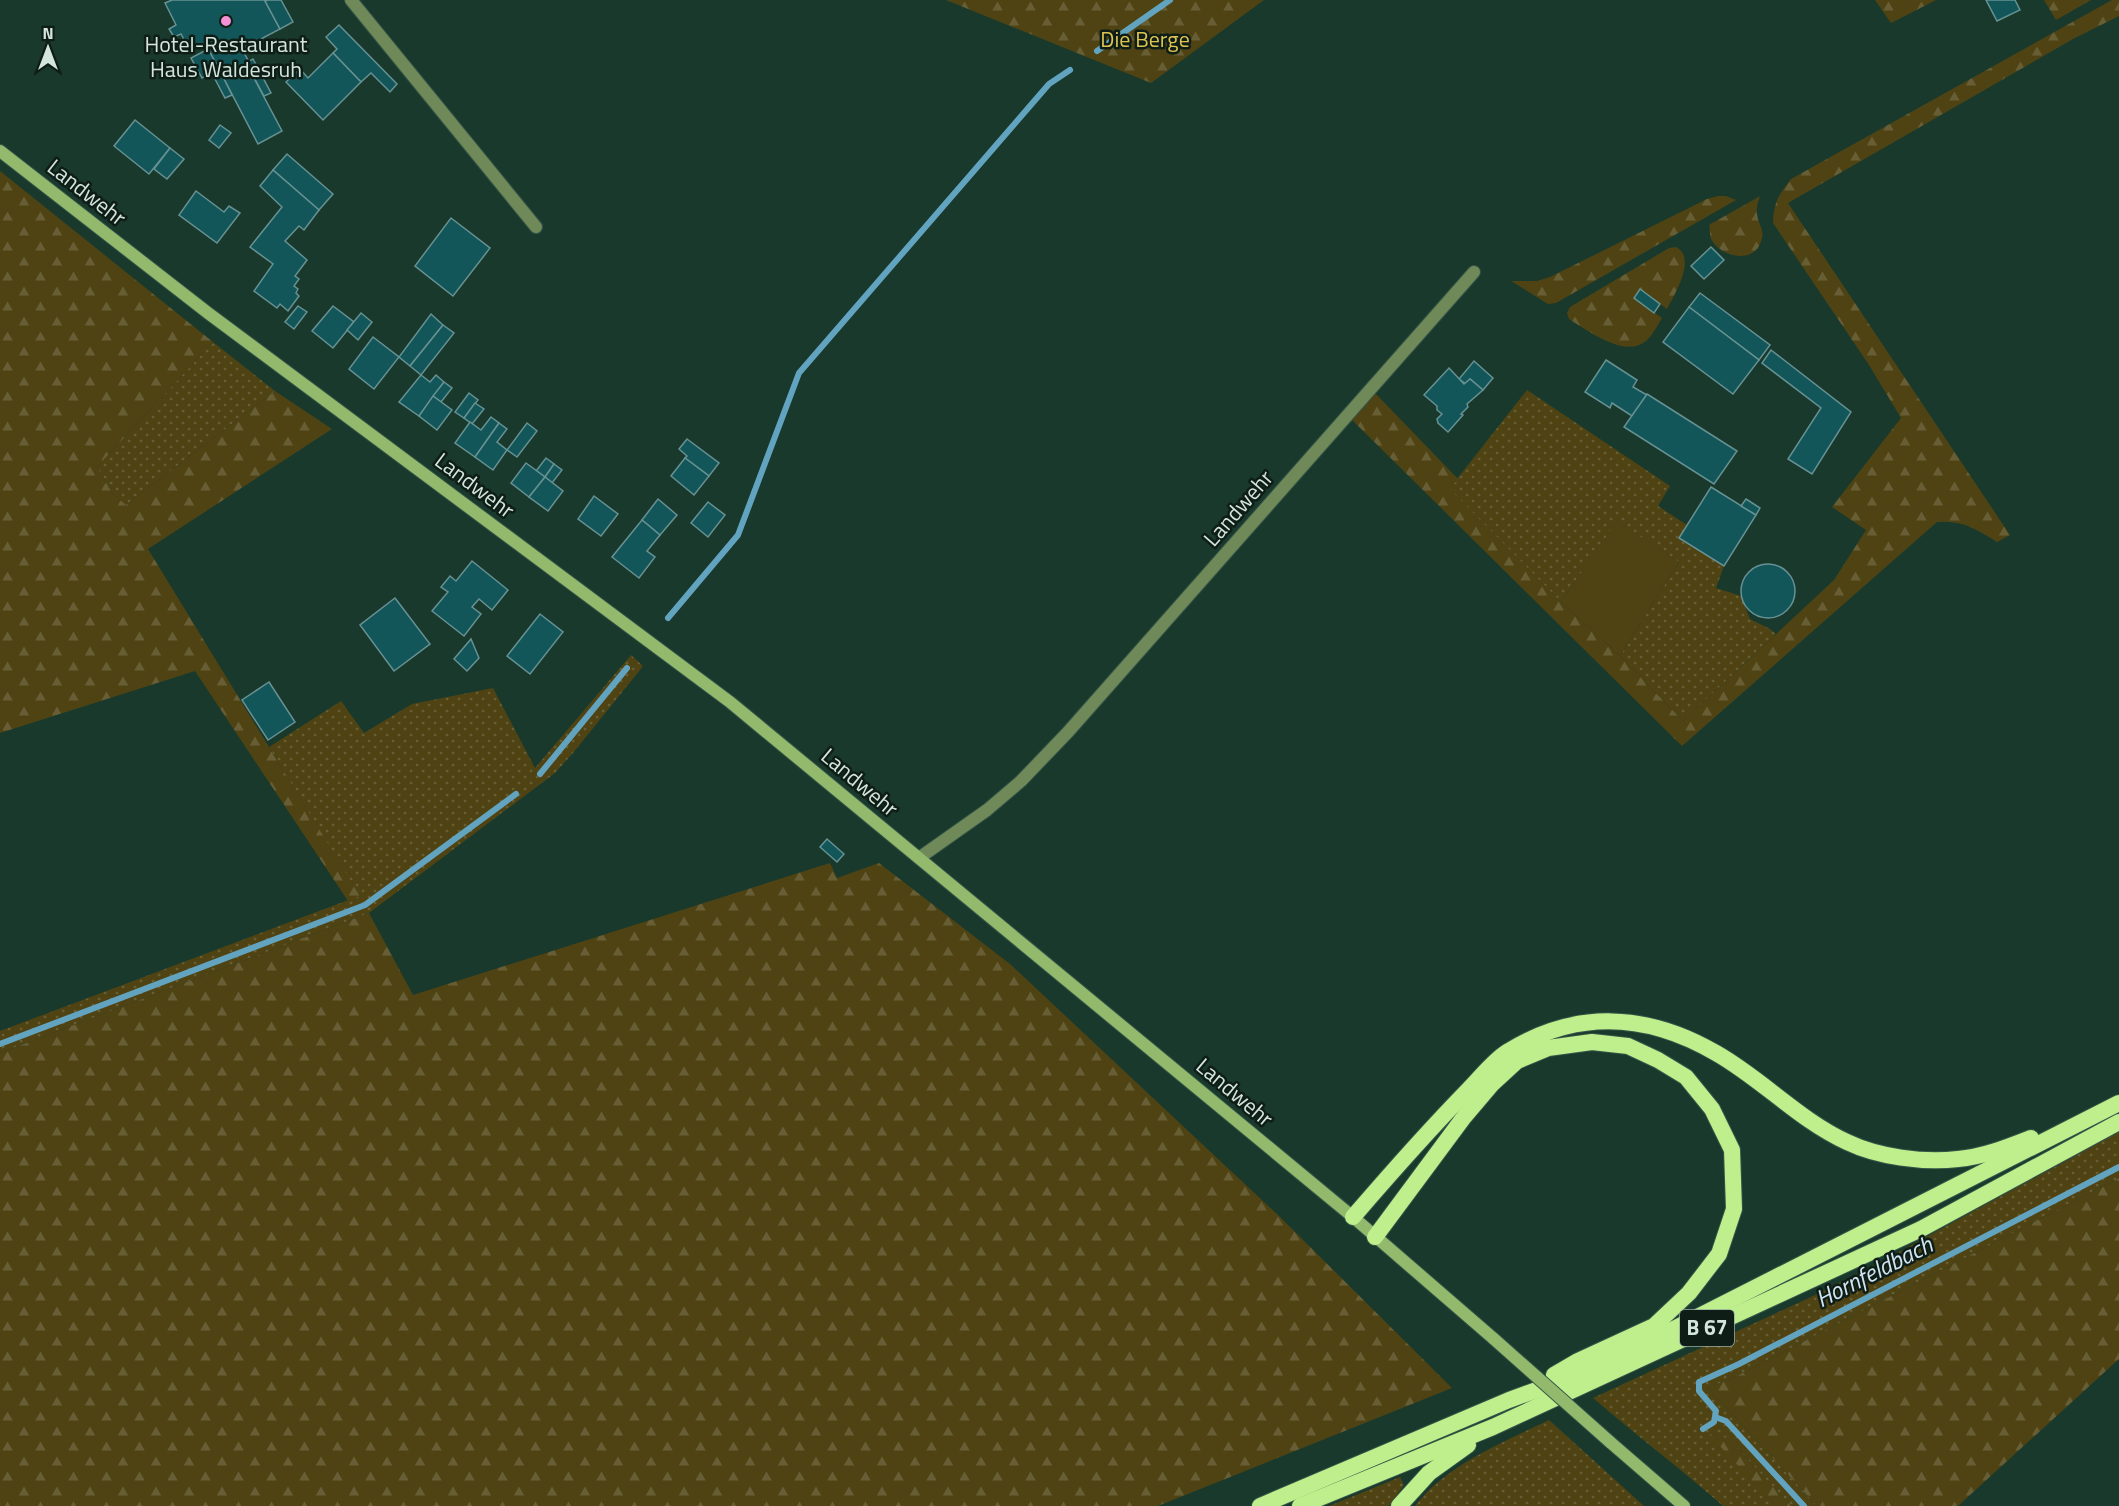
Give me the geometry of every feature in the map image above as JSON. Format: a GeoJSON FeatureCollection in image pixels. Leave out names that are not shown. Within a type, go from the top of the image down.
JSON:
{"type":"FeatureCollection","features":[{"type":"Feature","properties":{"kind":"highway"},"geometry":{"type":"LineString","coordinates":[[1353,1217],[1504,1053],[1531,1038],[1560,1027],[1593,1020],[1630,1021],[1673,1032],[1717,1053],[1811,1121],[1847,1143],[1896,1158],[1958,1159],[1999,1150],[2118,1104]]}},
{"type":"Feature","properties":{"kind":"highway"},"geometry":{"type":"LineString","coordinates":[[1375,1237],[1464,1117],[1492,1084],[1517,1061],[1527,1056],[1548,1048],[1592,1042],[1628,1046],[1686,1077],[1706,1101],[1732,1150],[1734,1209],[1719,1254],[1689,1293],[1654,1326],[1578,1361],[1509,1400]]}},
{"type":"Feature","properties":{"kind":"highway","name":"B 67"},"geometry":{"type":"LineString","coordinates":[[1260,1506],[1509,1400],[1581,1374],[2118,1104]]}},
{"type":"Feature","properties":{"kind":"highway","name":"B 67"},"geometry":{"type":"LineString","coordinates":[[1299,1506],[1493,1427],[1921,1228],[2119,1122]]}},
{"type":"Feature","properties":{"kind":"highway"},"geometry":{"type":"LineString","coordinates":[[1399,1506],[1429,1473],[1493,1427]]}},
{"type":"Feature","properties":{"kind":"main road","name":"Landwehr"},"geometry":{"type":"LineString","coordinates":[[0,151],[208,313],[730,702],[1353,1217],[1684,1506]]}},
{"type":"Feature","properties":{"kind":"street"},"geometry":{"type":"LineString","coordinates":[[351,0],[536,227]]}},
{"type":"Feature","properties":{"kind":"street","name":"Landwehr"},"geometry":{"type":"LineString","coordinates":[[919,858],[987,810],[1021,781],[1068,732],[1474,272]]}},
{"type":"Feature","properties":{"kind":"green space","name":"Die Berge"},"geometry":{"type":"Polygon","coordinates":[[[946,0],[1264,0],[1151,83],[946,0]]]}},
{"type":"Feature","properties":{"kind":"green space"},"geometry":{"type":"Polygon","coordinates":[[[1875,0],[1936,0],[1891,23],[1875,0]]]}},
{"type":"Feature","properties":{"kind":"green space"},"geometry":{"type":"Polygon","coordinates":[[[2044,0],[2091,0],[2056,20],[2044,0]]]}},
{"type":"Feature","properties":{"kind":"green space"},"geometry":{"type":"Polygon","coordinates":[[[2112,0],[2119,0],[2119,16],[2073,39],[1788,203],[2010,535],[1997,542],[1976,529],[1962,524],[1937,522],[1682,746],[1351,419],[1375,393],[1458,479],[1450,489],[1683,721],[1834,580],[1866,530],[1832,507],[1901,418],[1869,365],[1773,223],[1774,210],[1780,195],[1791,179],[2112,0]]]}},
{"type":"Feature","properties":{"kind":"green space"},"geometry":{"type":"Polygon","coordinates":[[[0,171],[213,342],[97,467],[112,493],[126,505],[275,391],[332,429],[148,549],[360,896],[348,901],[195,671],[0,733],[0,171]]]}},
{"type":"Feature","properties":{"kind":"green space"},"geometry":{"type":"Polygon","coordinates":[[[1718,196],[1736,200],[1556,303],[1548,304],[1511,281],[1537,281],[1550,277],[1707,199],[1718,196]]]}},
{"type":"Feature","properties":{"kind":"green space"},"geometry":{"type":"Polygon","coordinates":[[[1760,196],[1757,212],[1762,236],[1754,252],[1742,256],[1734,255],[1715,245],[1711,239],[1709,225],[1760,196]]]}},
{"type":"Feature","properties":{"kind":"green space"},"geometry":{"type":"Polygon","coordinates":[[[1676,247],[1685,259],[1684,267],[1679,286],[1667,309],[1641,290],[1634,298],[1662,318],[1646,341],[1637,346],[1617,345],[1596,336],[1569,319],[1567,313],[1570,307],[1669,248],[1676,247]]]}},
{"type":"Feature","properties":{"kind":"green space"},"geometry":{"type":"Polygon","coordinates":[[[213,342],[275,391],[126,505],[112,493],[97,467],[213,342]]]}},
{"type":"Feature","properties":{"kind":"green space"},"geometry":{"type":"Polygon","coordinates":[[[1527,390],[1670,486],[1658,506],[1687,525],[1679,538],[1724,566],[1716,588],[1741,596],[1750,619],[1776,634],[1683,721],[1620,656],[1679,562],[1617,522],[1561,602],[1449,489],[1527,390]]]}},
{"type":"Feature","properties":{"kind":"green space"},"geometry":{"type":"Polygon","coordinates":[[[1617,521],[1679,562],[1620,656],[1561,602],[1617,521]]]}},
{"type":"Feature","properties":{"kind":"green space"},"geometry":{"type":"Polygon","coordinates":[[[631,655],[643,666],[555,773],[369,913],[0,1053],[0,1031],[359,896],[269,747],[341,701],[364,733],[412,704],[493,688],[535,768],[631,655]]]}},
{"type":"Feature","properties":{"kind":"green space"},"geometry":{"type":"Polygon","coordinates":[[[830,863],[837,878],[879,863],[1010,964],[1278,1215],[1452,1388],[1158,1506],[0,1506],[0,1053],[369,913],[413,995],[830,863]]]}},
{"type":"Feature","properties":{"kind":"green space"},"geometry":{"type":"Polygon","coordinates":[[[2119,1132],[2119,1178],[1737,1376],[1708,1388],[1817,1506],[1791,1506],[1728,1438],[1775,1506],[1723,1506],[1593,1398],[1813,1296],[1886,1259],[2119,1132]]]}},
{"type":"Feature","properties":{"kind":"green space"},"geometry":{"type":"Polygon","coordinates":[[[2119,1178],[2119,1359],[1958,1506],[1817,1506],[1708,1388],[1737,1376],[2119,1178]]]}},
{"type":"Feature","properties":{"kind":"green space"},"geometry":{"type":"Polygon","coordinates":[[[1549,1420],[1644,1506],[1415,1506],[1427,1492],[1459,1467],[1495,1446],[1549,1420]]]}},
{"type":"Feature","properties":{"kind":"green space"},"geometry":{"type":"Polygon","coordinates":[[[1709,1434],[1728,1438],[1791,1506],[1775,1506],[1709,1434]]]}},
{"type":"Feature","properties":{"kind":"green space"},"geometry":{"type":"Polygon","coordinates":[[[1400,1477],[1404,1485],[1389,1506],[1329,1506],[1400,1477]]]}},
{"type":"Feature","properties":{"kind":"building"},"geometry":{"type":"Polygon","coordinates":[[[172,0],[268,0],[265,1],[280,29],[242,49],[249,62],[222,75],[205,43],[190,51],[181,34],[174,37],[169,29],[176,25],[165,3],[172,0]]]}},
{"type":"Feature","properties":{"kind":"building"},"geometry":{"type":"Polygon","coordinates":[[[281,0],[293,22],[280,29],[265,1],[281,0]]]}},
{"type":"Feature","properties":{"kind":"building"},"geometry":{"type":"Polygon","coordinates":[[[1986,0],[2015,0],[2020,10],[1997,21],[1986,0]]]}},
{"type":"Feature","properties":{"kind":"building"},"geometry":{"type":"Polygon","coordinates":[[[339,25],[397,84],[390,92],[371,73],[361,82],[333,53],[337,49],[326,37],[339,25]]]}},
{"type":"Feature","properties":{"kind":"building"},"geometry":{"type":"Polygon","coordinates":[[[208,49],[219,69],[202,78],[191,58],[208,49]]]}},
{"type":"Feature","properties":{"kind":"building"},"geometry":{"type":"Polygon","coordinates":[[[333,53],[361,82],[323,120],[286,82],[300,69],[308,78],[333,53]]]}},
{"type":"Feature","properties":{"kind":"building"},"geometry":{"type":"Polygon","coordinates":[[[253,59],[271,93],[264,96],[246,63],[253,59]]]}},
{"type":"Feature","properties":{"kind":"building"},"geometry":{"type":"Polygon","coordinates":[[[246,63],[282,131],[258,144],[222,75],[246,63]]]}},
{"type":"Feature","properties":{"kind":"building"},"geometry":{"type":"Polygon","coordinates":[[[222,75],[232,95],[225,98],[215,79],[222,75]]]}},
{"type":"Feature","properties":{"kind":"building"},"geometry":{"type":"Polygon","coordinates":[[[135,120],[170,148],[149,174],[114,146],[135,120]]]}},
{"type":"Feature","properties":{"kind":"building"},"geometry":{"type":"Polygon","coordinates":[[[220,125],[231,133],[219,148],[209,140],[220,125]]]}},
{"type":"Feature","properties":{"kind":"building"},"geometry":{"type":"Polygon","coordinates":[[[170,148],[184,159],[167,179],[154,169],[170,148]]]}},
{"type":"Feature","properties":{"kind":"building"},"geometry":{"type":"Polygon","coordinates":[[[287,154],[333,194],[319,210],[273,170],[287,154]]]}},
{"type":"Feature","properties":{"kind":"building"},"geometry":{"type":"Polygon","coordinates":[[[273,170],[319,210],[304,230],[299,226],[285,241],[307,260],[295,276],[299,279],[294,286],[298,289],[296,293],[299,296],[288,311],[280,304],[277,308],[254,291],[273,264],[250,247],[282,207],[260,186],[273,170]]]}},
{"type":"Feature","properties":{"kind":"building"},"geometry":{"type":"Polygon","coordinates":[[[196,191],[224,212],[229,206],[240,213],[217,243],[179,215],[196,191]]]}},
{"type":"Feature","properties":{"kind":"building"},"geometry":{"type":"Polygon","coordinates":[[[451,218],[490,248],[453,296],[415,266],[451,218]]]}},
{"type":"Feature","properties":{"kind":"building"},"geometry":{"type":"Polygon","coordinates":[[[1711,247],[1724,260],[1704,279],[1691,266],[1711,247]]]}},
{"type":"Feature","properties":{"kind":"building"},"geometry":{"type":"Polygon","coordinates":[[[1640,289],[1660,304],[1654,313],[1634,298],[1640,289]]]}},
{"type":"Feature","properties":{"kind":"building"},"geometry":{"type":"Polygon","coordinates":[[[1700,293],[1770,345],[1759,360],[1689,307],[1700,293]]]}},
{"type":"Feature","properties":{"kind":"building"},"geometry":{"type":"Polygon","coordinates":[[[298,306],[307,312],[294,329],[285,322],[298,306]]]}},
{"type":"Feature","properties":{"kind":"building"},"geometry":{"type":"Polygon","coordinates":[[[333,306],[354,322],[333,348],[312,331],[333,306]]]}},
{"type":"Feature","properties":{"kind":"building"},"geometry":{"type":"Polygon","coordinates":[[[1689,307],[1759,360],[1733,394],[1663,342],[1689,307]]]}},
{"type":"Feature","properties":{"kind":"building"},"geometry":{"type":"Polygon","coordinates":[[[361,313],[372,322],[358,340],[347,330],[361,313]]]}},
{"type":"Feature","properties":{"kind":"building"},"geometry":{"type":"Polygon","coordinates":[[[431,314],[443,325],[410,366],[399,357],[431,314]]]}},
{"type":"Feature","properties":{"kind":"building"},"geometry":{"type":"Polygon","coordinates":[[[443,325],[454,333],[421,375],[410,366],[443,325]]]}},
{"type":"Feature","properties":{"kind":"building"},"geometry":{"type":"Polygon","coordinates":[[[373,337],[399,357],[374,389],[349,369],[373,337]]]}},
{"type":"Feature","properties":{"kind":"building"},"geometry":{"type":"Polygon","coordinates":[[[1771,350],[1851,412],[1812,474],[1788,459],[1821,408],[1762,363],[1771,350]]]}},
{"type":"Feature","properties":{"kind":"building"},"geometry":{"type":"Polygon","coordinates":[[[1606,360],[1637,380],[1633,387],[1647,395],[1632,416],[1612,403],[1610,408],[1585,392],[1606,360]]]}},
{"type":"Feature","properties":{"kind":"building"},"geometry":{"type":"Polygon","coordinates":[[[1474,361],[1493,378],[1483,390],[1470,379],[1466,384],[1459,379],[1474,361]]]}},
{"type":"Feature","properties":{"kind":"building"},"geometry":{"type":"Polygon","coordinates":[[[1449,368],[1464,384],[1470,379],[1483,390],[1467,404],[1468,407],[1461,414],[1463,415],[1448,432],[1438,423],[1437,419],[1442,414],[1437,410],[1437,406],[1424,395],[1449,368]]]}},
{"type":"Feature","properties":{"kind":"building"},"geometry":{"type":"Polygon","coordinates":[[[421,375],[430,382],[436,375],[444,382],[419,416],[399,402],[421,375]]]}},
{"type":"Feature","properties":{"kind":"building"},"geometry":{"type":"Polygon","coordinates":[[[444,382],[452,388],[441,402],[433,396],[444,382]]]}},
{"type":"Feature","properties":{"kind":"building"},"geometry":{"type":"Polygon","coordinates":[[[469,393],[478,400],[464,418],[455,412],[469,393]]]}},
{"type":"Feature","properties":{"kind":"building"},"geometry":{"type":"Polygon","coordinates":[[[1647,394],[1737,451],[1714,484],[1624,427],[1647,394]]]}},
{"type":"Feature","properties":{"kind":"building"},"geometry":{"type":"Polygon","coordinates":[[[433,396],[452,410],[437,430],[419,416],[433,396]]]}},
{"type":"Feature","properties":{"kind":"building"},"geometry":{"type":"Polygon","coordinates":[[[475,403],[484,409],[472,424],[464,418],[475,403]]]}},
{"type":"Feature","properties":{"kind":"building"},"geometry":{"type":"Polygon","coordinates":[[[491,417],[499,423],[475,457],[455,443],[470,422],[481,430],[491,417]]]}},
{"type":"Feature","properties":{"kind":"building"},"geometry":{"type":"Polygon","coordinates":[[[499,423],[507,429],[497,442],[507,450],[493,470],[475,457],[499,423]]]}},
{"type":"Feature","properties":{"kind":"building"},"geometry":{"type":"Polygon","coordinates":[[[527,423],[537,431],[517,457],[507,450],[527,423]]]}},
{"type":"Feature","properties":{"kind":"building"},"geometry":{"type":"Polygon","coordinates":[[[687,439],[719,463],[709,476],[685,458],[687,456],[679,449],[687,439]]]}},
{"type":"Feature","properties":{"kind":"building"},"geometry":{"type":"Polygon","coordinates":[[[546,458],[554,464],[545,477],[536,471],[546,458]]]}},
{"type":"Feature","properties":{"kind":"building"},"geometry":{"type":"Polygon","coordinates":[[[685,458],[709,476],[694,495],[671,476],[685,458]]]}},
{"type":"Feature","properties":{"kind":"building"},"geometry":{"type":"Polygon","coordinates":[[[526,463],[545,477],[529,497],[511,483],[526,463]]]}},
{"type":"Feature","properties":{"kind":"building"},"geometry":{"type":"Polygon","coordinates":[[[554,464],[562,470],[552,483],[545,477],[554,464]]]}},
{"type":"Feature","properties":{"kind":"building"},"geometry":{"type":"Polygon","coordinates":[[[545,477],[563,491],[548,511],[529,497],[545,477]]]}},
{"type":"Feature","properties":{"kind":"building"},"geometry":{"type":"Polygon","coordinates":[[[1711,487],[1756,515],[1724,566],[1679,538],[1711,487]]]}},
{"type":"Feature","properties":{"kind":"building"},"geometry":{"type":"Polygon","coordinates":[[[594,496],[618,514],[601,536],[578,519],[594,496]]]}},
{"type":"Feature","properties":{"kind":"building"},"geometry":{"type":"Polygon","coordinates":[[[658,499],[677,515],[660,535],[642,520],[658,499]]]}},
{"type":"Feature","properties":{"kind":"building"},"geometry":{"type":"Polygon","coordinates":[[[1746,499],[1760,508],[1756,515],[1741,506],[1746,499]]]}},
{"type":"Feature","properties":{"kind":"building"},"geometry":{"type":"Polygon","coordinates":[[[708,502],[725,515],[708,537],[691,523],[708,502]]]}},
{"type":"Feature","properties":{"kind":"building"},"geometry":{"type":"Polygon","coordinates":[[[642,520],[660,535],[647,551],[655,557],[639,578],[612,557],[642,520]]]}},
{"type":"Feature","properties":{"kind":"building"},"geometry":{"type":"Polygon","coordinates":[[[472,561],[508,590],[492,610],[479,599],[472,607],[481,614],[464,636],[432,611],[448,592],[441,587],[450,576],[456,581],[472,561]]]}},
{"type":"Feature","properties":{"kind":"building"},"geometry":{"type":"Polygon","coordinates":[[[1768,564],[1778,566],[1787,572],[1793,581],[1795,591],[1793,601],[1787,610],[1778,616],[1768,618],[1758,616],[1749,610],[1743,601],[1741,591],[1743,581],[1749,572],[1758,566],[1768,564]]]}},
{"type":"Feature","properties":{"kind":"building"},"geometry":{"type":"Polygon","coordinates":[[[395,598],[430,644],[394,671],[360,625],[395,598]]]}},
{"type":"Feature","properties":{"kind":"building"},"geometry":{"type":"Polygon","coordinates":[[[540,614],[563,632],[530,674],[507,656],[540,614]]]}},
{"type":"Feature","properties":{"kind":"building"},"geometry":{"type":"Polygon","coordinates":[[[471,639],[479,658],[467,671],[454,659],[471,639]]]}},
{"type":"Feature","properties":{"kind":"building"},"geometry":{"type":"Polygon","coordinates":[[[269,682],[295,722],[268,740],[242,700],[269,682]]]}},
{"type":"Feature","properties":{"kind":"building"},"geometry":{"type":"Polygon","coordinates":[[[827,839],[844,854],[837,862],[820,847],[827,839]]]}},
{"type":"Feature","properties":{"kind":"waterway"},"geometry":{"type":"LineString","coordinates":[[1097,51],[1170,0]]}},
{"type":"Feature","properties":{"kind":"waterway"},"geometry":{"type":"LineString","coordinates":[[668,618],[738,535],[799,373],[1049,84],[1070,70]]}},
{"type":"Feature","properties":{"kind":"waterway"},"geometry":{"type":"LineString","coordinates":[[540,774],[627,668]]}},
{"type":"Feature","properties":{"kind":"waterway"},"geometry":{"type":"LineString","coordinates":[[0,1044],[365,905],[516,794]]}},
{"type":"Feature","properties":{"kind":"waterway","name":"Hornfeldbach"},"geometry":{"type":"LineString","coordinates":[[1703,1429],[1714,1422],[1716,1411],[1699,1391],[1699,1382],[1739,1364],[2119,1167]]}},
{"type":"Feature","properties":{"kind":"waterway"},"geometry":{"type":"LineString","coordinates":[[1715,1417],[1726,1421],[1804,1506]]}},
{"type":"Feature","properties":{"kind":"place","name":"Hotel-Restaurant Haus Waldesruh"},"geometry":{"type":"Point","coordinates":[226,21]}}]}
